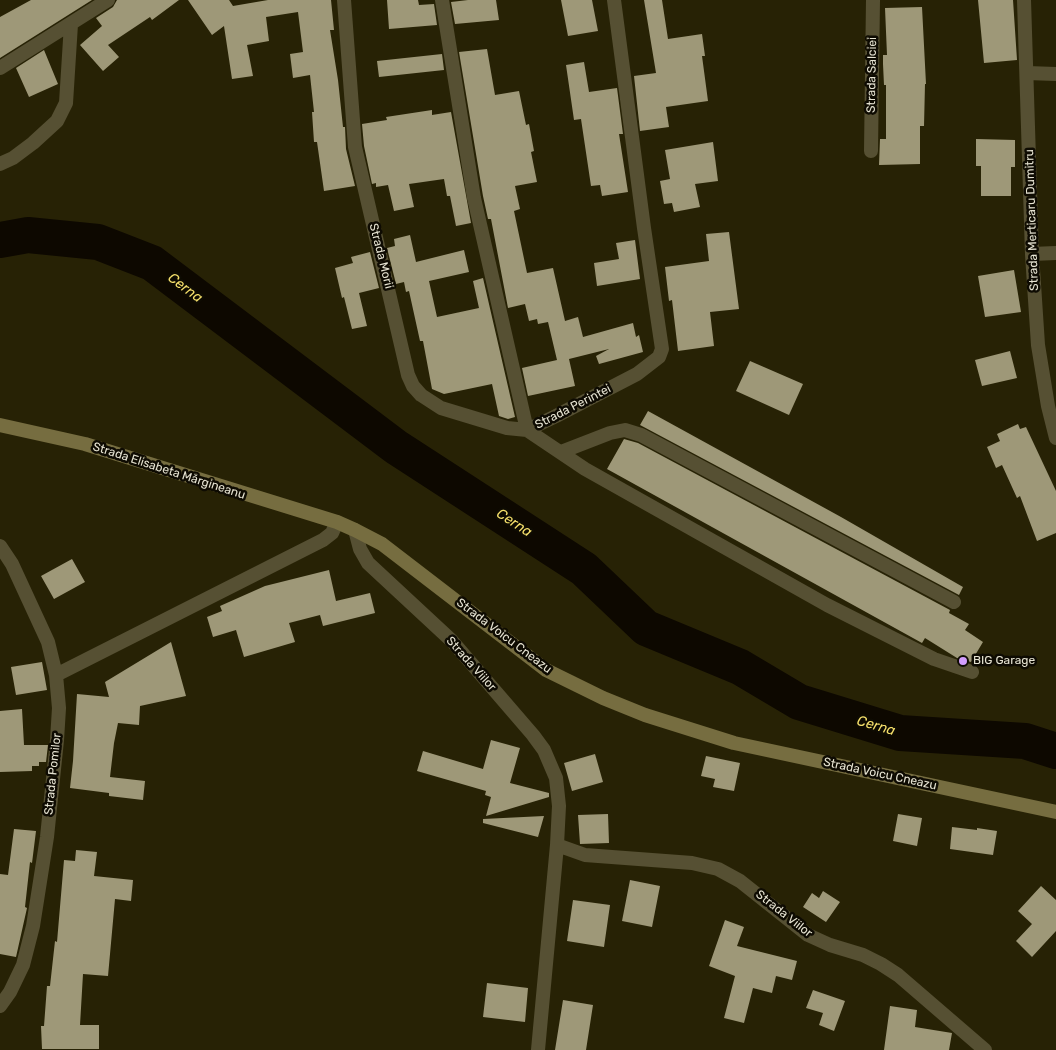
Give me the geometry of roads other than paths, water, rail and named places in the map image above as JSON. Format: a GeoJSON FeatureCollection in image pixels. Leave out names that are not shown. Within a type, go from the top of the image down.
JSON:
{"type":"FeatureCollection","features":[{"type":"Feature","properties":{"kind":"main road","name":"Strada Elisabeta Mărgineanu"},"geometry":{"type":"LineString","coordinates":[[0,425],[85,444],[337,522]]}},
{"type":"Feature","properties":{"kind":"main road","name":"Strada Voicu Cneazu"},"geometry":{"type":"LineString","coordinates":[[337,522],[382,544],[546,670],[645,716],[734,743],[1056,812]]}},
{"type":"Feature","properties":{"kind":"street"},"geometry":{"type":"LineString","coordinates":[[0,68],[108,0]]}},
{"type":"Feature","properties":{"kind":"street","name":"Strada Morii"},"geometry":{"type":"LineString","coordinates":[[344,0],[355,147],[408,375],[413,386],[421,395],[441,408],[507,428],[527,430]]}},
{"type":"Feature","properties":{"kind":"street","name":"Strada Perintei"},"geometry":{"type":"LineString","coordinates":[[442,0],[474,198],[527,430],[637,374],[653,363],[662,350],[614,0]]}},
{"type":"Feature","properties":{"kind":"street","name":"Strada Salciei"},"geometry":{"type":"LineString","coordinates":[[871,150],[873,0]]}},
{"type":"Feature","properties":{"kind":"street","name":"Strada Merticaru Dumitru"},"geometry":{"type":"LineString","coordinates":[[1024,0],[1032,254],[1038,345],[1048,406],[1056,438]]}},
{"type":"Feature","properties":{"kind":"street"},"geometry":{"type":"LineString","coordinates":[[0,164],[13,158],[33,143],[57,121],[66,103],[71,24]]}},
{"type":"Feature","properties":{"kind":"street"},"geometry":{"type":"LineString","coordinates":[[1027,73],[1056,74]]}},
{"type":"Feature","properties":{"kind":"street"},"geometry":{"type":"LineString","coordinates":[[1032,254],[1056,253]]}},
{"type":"Feature","properties":{"kind":"street"},"geometry":{"type":"LineString","coordinates":[[527,430],[585,469],[827,605],[934,659],[972,672]]}},
{"type":"Feature","properties":{"kind":"street"},"geometry":{"type":"LineString","coordinates":[[561,452],[610,433],[625,430],[641,435],[954,602]]}},
{"type":"Feature","properties":{"kind":"street"},"geometry":{"type":"LineString","coordinates":[[56,676],[324,540],[332,533],[337,522]]}},
{"type":"Feature","properties":{"kind":"street","name":"Strada Viilor"},"geometry":{"type":"LineString","coordinates":[[355,530],[360,549],[368,563],[452,641],[544,750],[556,778],[558,806],[556,845],[538,1050]]}},
{"type":"Feature","properties":{"kind":"street","name":"Strada Pomilor"},"geometry":{"type":"LineString","coordinates":[[0,546],[12,564],[48,642],[56,676],[59,708],[46,837],[33,926],[23,965],[10,992],[0,1006]]}},
{"type":"Feature","properties":{"kind":"street","name":"Strada Viilor"},"geometry":{"type":"LineString","coordinates":[[556,845],[585,855],[692,863],[718,869],[746,885],[808,935],[830,945],[863,955],[898,975],[985,1050]]}},
{"type":"Feature","properties":{"kind":"waterway","name":"Cerna"},"geometry":{"type":"LineString","coordinates":[[0,240],[28,235],[98,242],[152,263],[396,447],[584,569],[646,628],[740,667],[799,702],[900,733],[1025,741],[1056,751]]}},
{"type":"Feature","properties":{"kind":"place","name":"BIG Garage"},"geometry":{"type":"Point","coordinates":[963,661]}}]}
